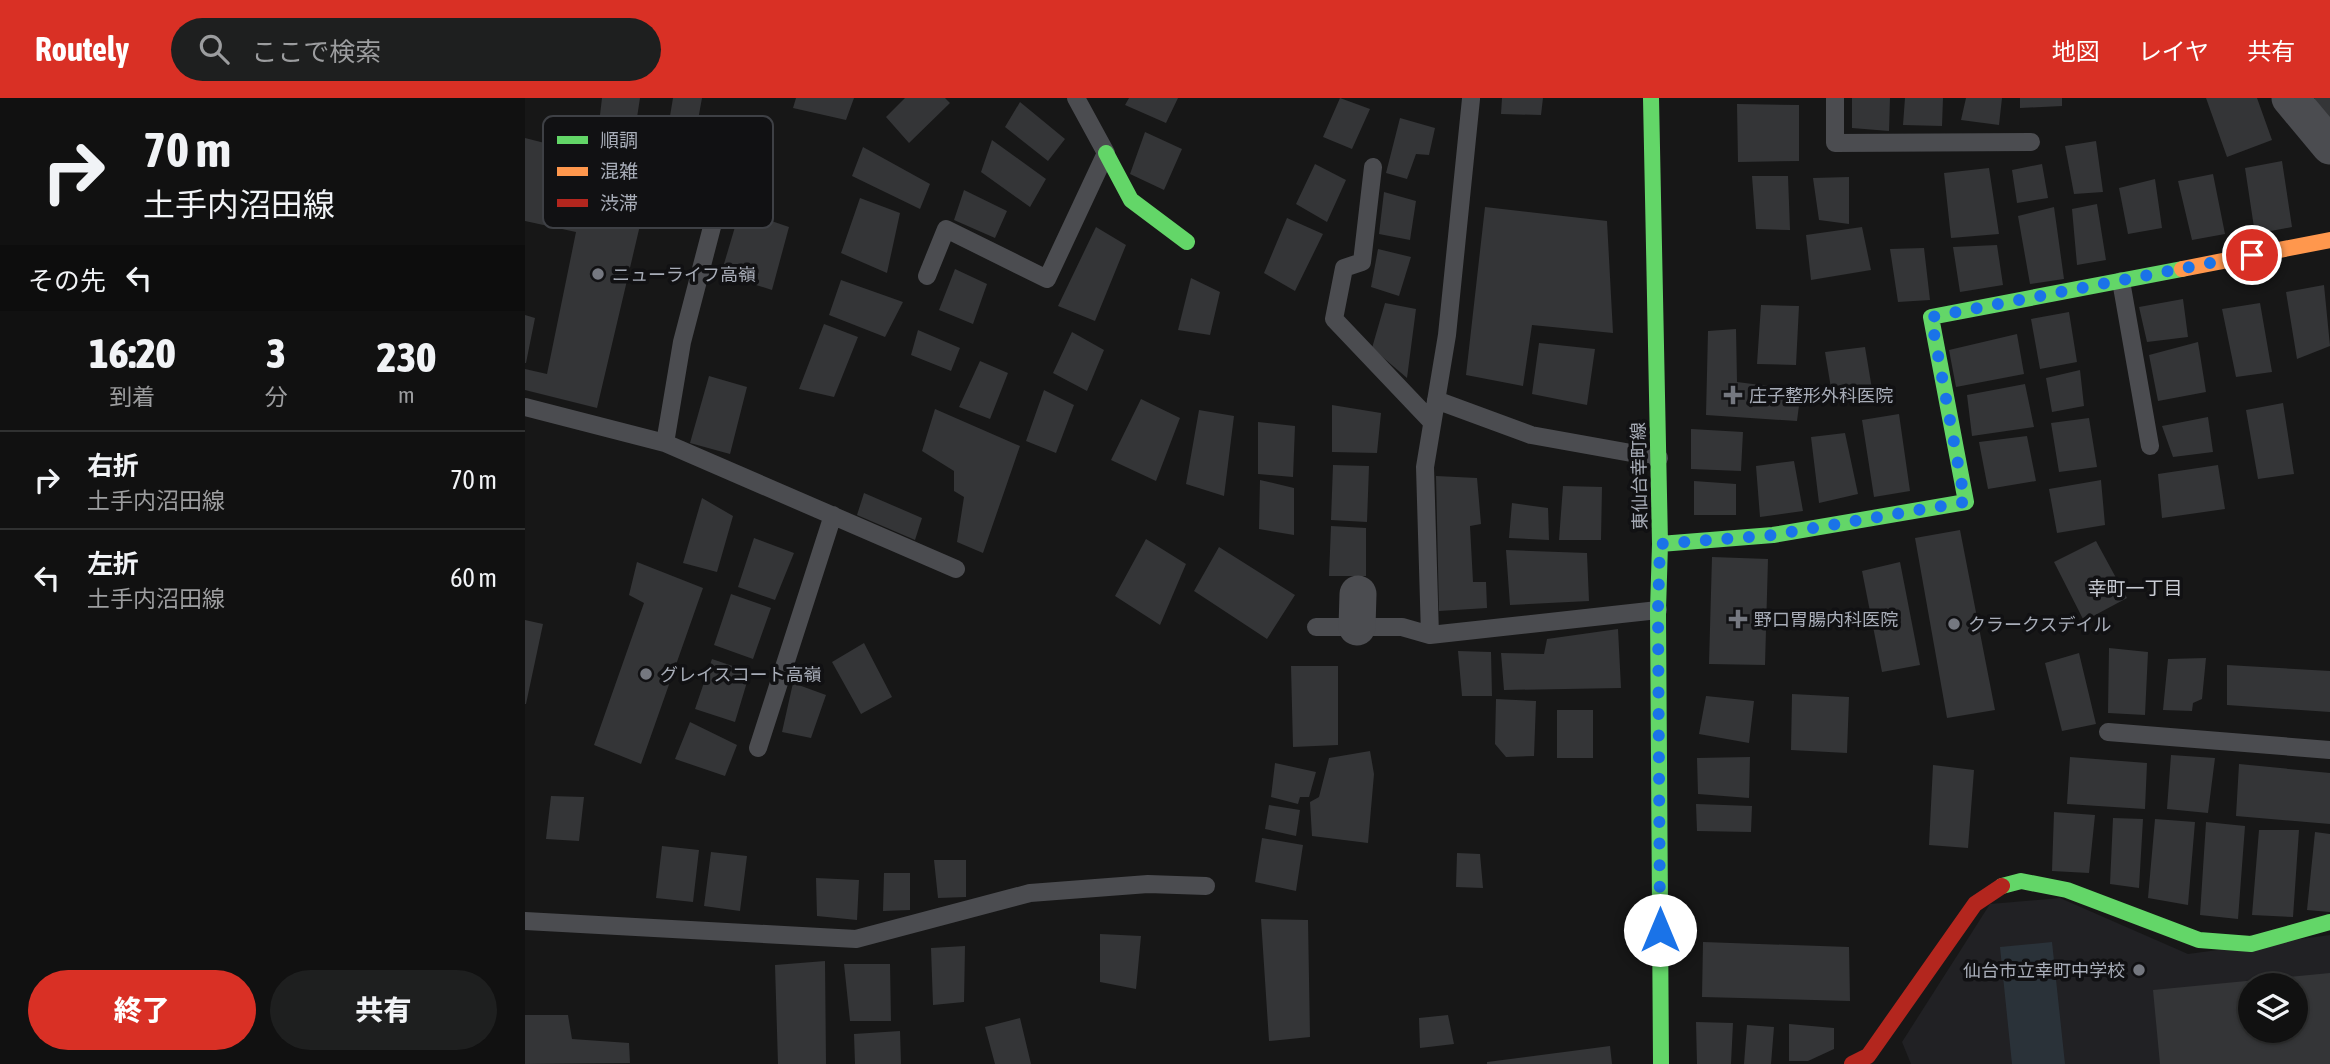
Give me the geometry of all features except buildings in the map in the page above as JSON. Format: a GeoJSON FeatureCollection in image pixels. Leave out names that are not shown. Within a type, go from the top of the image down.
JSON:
{"type":"FeatureCollection","features":[{"type":"Feature","properties":{"kind":"street","name":"東仙台幸町線"},"geometry":{"type":"LineString","coordinates":[[1651,98],[1660,544],[1658,610],[1661,1064]]}},
{"type":"Feature","properties":{"kind":"street"},"geometry":{"type":"LineString","coordinates":[[2290,98],[2330,146]]}},
{"type":"Feature","properties":{"kind":"street"},"geometry":{"type":"LineString","coordinates":[[1106,153],[1131,200],[1187,242]]}},
{"type":"Feature","properties":{"kind":"street"},"geometry":{"type":"LineString","coordinates":[[1660,544],[1773,535],[1965,502],[1931,317],[2330,240]]}},
{"type":"Feature","properties":{"kind":"street"},"geometry":{"type":"LineString","coordinates":[[1864,1061],[1975,904],[2000,887],[2021,881],[2067,890],[2199,940],[2251,944],[2330,922]]}},
{"type":"Feature","properties":{"kind":"lane"},"geometry":{"type":"LineString","coordinates":[[927,276],[946,229],[1047,279],[1106,153],[1076,98]]}},
{"type":"Feature","properties":{"kind":"lane"},"geometry":{"type":"LineString","coordinates":[[1835,98],[1836,143],[2031,142]]}},
{"type":"Feature","properties":{"kind":"lane"},"geometry":{"type":"LineString","coordinates":[[1430,635],[1425,467],[1447,335],[1471,99]]}},
{"type":"Feature","properties":{"kind":"lane"},"geometry":{"type":"LineString","coordinates":[[1373,167],[1362,262],[1344,268],[1334,319],[1431,421]]}},
{"type":"Feature","properties":{"kind":"lane"},"geometry":{"type":"LineString","coordinates":[[666,443],[682,342],[712,228]]}},
{"type":"Feature","properties":{"kind":"lane"},"geometry":{"type":"LineString","coordinates":[[2121,281],[2150,446]]}},
{"type":"Feature","properties":{"kind":"lane"},"geometry":{"type":"LineString","coordinates":[[1436,400],[1531,435],[1659,458]]}},
{"type":"Feature","properties":{"kind":"lane"},"geometry":{"type":"LineString","coordinates":[[525,407],[666,443],[956,569]]}},
{"type":"Feature","properties":{"kind":"lane"},"geometry":{"type":"LineString","coordinates":[[758,748],[833,515]]}},
{"type":"Feature","properties":{"kind":"lane"},"geometry":{"type":"LineString","coordinates":[[1315,627],[1357,611],[1430,635],[1658,610]]}},
{"type":"Feature","properties":{"kind":"lane"},"geometry":{"type":"LineString","coordinates":[[2108,732],[2330,750]]}},
{"type":"Feature","properties":{"kind":"lane"},"geometry":{"type":"LineString","coordinates":[[525,921],[856,939],[1030,893],[1148,884],[1206,886]]}},
{"type":"Feature","properties":{"kind":"shaded area","name":"仙台市立幸町中学校"},"geometry":{"type":"Polygon","coordinates":[[[2060,898],[2188,954],[2330,935],[2330,1064],[1911,1064],[1902,1042],[1990,904],[2060,898]]]}},
{"type":"Feature","properties":{"kind":"shaded area"},"geometry":{"type":"Polygon","coordinates":[[[2052,942],[2065,1064],[2012,1064],[2000,947],[2052,942]]]}},
{"type":"Feature","properties":{"kind":"traffic: fast"},"geometry":{"type":"LineString","coordinates":[[1651,98],[1660,544],[1658,610],[1661,1064]]}},
{"type":"Feature","properties":{"kind":"traffic: fast"},"geometry":{"type":"LineString","coordinates":[[1106,153],[1131,200],[1187,242]]}},
{"type":"Feature","properties":{"kind":"traffic: fast"},"geometry":{"type":"LineString","coordinates":[[1660,544],[1773,535],[1966,502],[1931,317],[2182,269]]}},
{"type":"Feature","properties":{"kind":"traffic: fast"},"geometry":{"type":"LineString","coordinates":[[2002,886],[2021,881],[2067,890],[2199,940],[2251,944],[2330,922]]}},
{"type":"Feature","properties":{"kind":"traffic: slow"},"geometry":{"type":"LineString","coordinates":[[2182,269],[2330,240]]}},
{"type":"Feature","properties":{"kind":"traffic: jam"},"geometry":{"type":"LineString","coordinates":[[1852,1064],[1868,1056],[1975,904],[2002,886]]}},
{"type":"Feature","properties":{"kind":"place","name":"ニューライフ高嶺"},"geometry":{"type":"Point","coordinates":[598,274]}},
{"type":"Feature","properties":{"kind":"place","name":"庄子整形外科医院"},"geometry":{"type":"Point","coordinates":[1733,395]}},
{"type":"Feature","properties":{"kind":"place","name":"野口胃腸内科医院"},"geometry":{"type":"Point","coordinates":[1738,619]}},
{"type":"Feature","properties":{"kind":"place","name":"クラークスデイル"},"geometry":{"type":"Point","coordinates":[1954,624]}},
{"type":"Feature","properties":{"kind":"place","name":"グレイスコート高嶺"},"geometry":{"type":"Point","coordinates":[646,674]}},
{"type":"Feature","properties":{"kind":"place","name":"仙台市立幸町中学校"},"geometry":{"type":"Point","coordinates":[2139,970]}},
{"type":"Feature","properties":{"kind":"district","name":"幸町一丁目"},"geometry":{"type":"Point","coordinates":[2135,588]}},
{"type":"Feature","properties":{"kind":"route"},"geometry":{"type":"LineString","coordinates":[[1660,930],[1660,544],[1773,535],[1965,502],[1931,317],[2252,255]]}}]}
